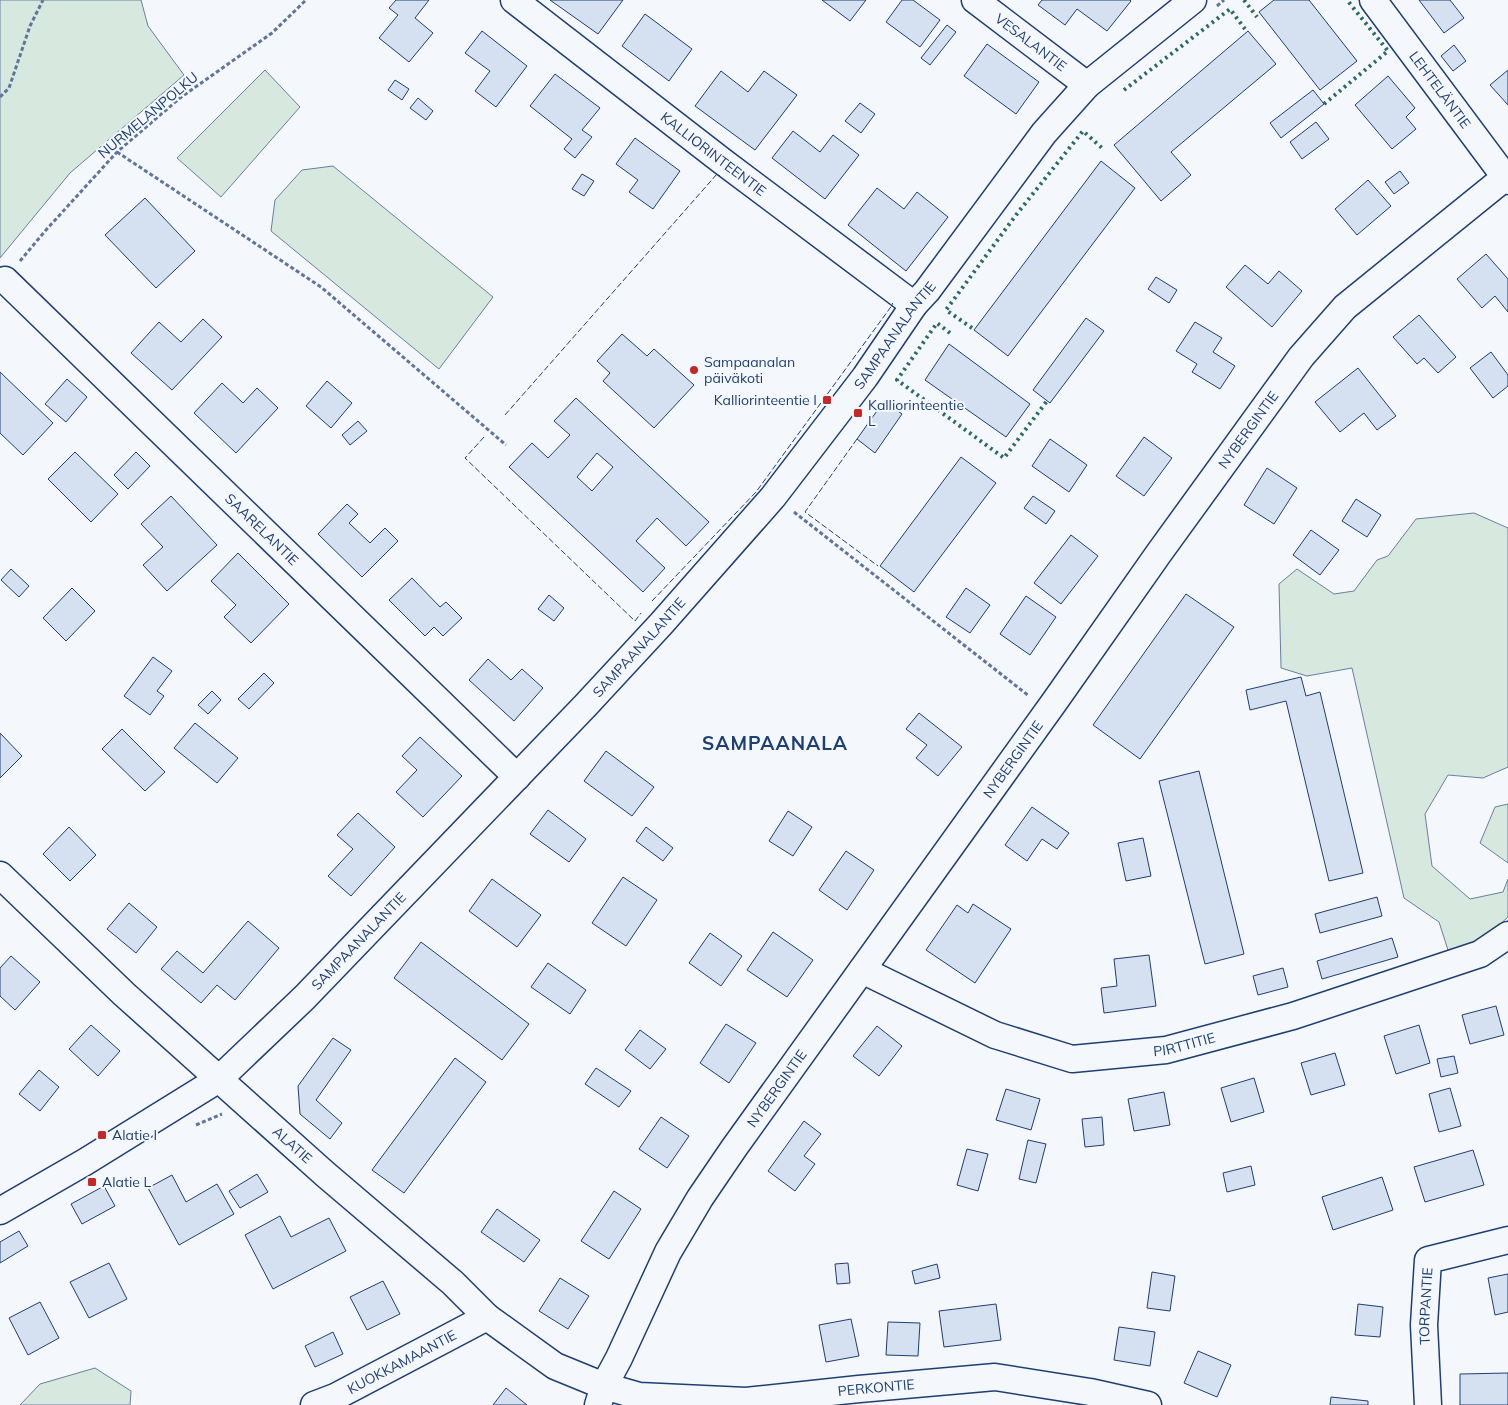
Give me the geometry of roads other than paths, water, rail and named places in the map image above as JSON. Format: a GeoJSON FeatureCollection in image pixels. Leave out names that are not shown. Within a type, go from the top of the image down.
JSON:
{"type":"FeatureCollection","features":[{"type":"Feature","properties":{"kind":"street","name":"KALLIORINTEENTIE"},"geometry":{"type":"LineString","coordinates":[[514,0],[722,161],[914,305]]}},
{"type":"Feature","properties":{"kind":"street","name":"VESALANTIE"},"geometry":{"type":"LineString","coordinates":[[975,0],[1087,85]]}},
{"type":"Feature","properties":{"kind":"street","name":"LEHTELÄNTIE"},"geometry":{"type":"LineString","coordinates":[[1373,0],[1507,178]]}},
{"type":"Feature","properties":{"kind":"street","name":"SAMPAANALANTIE"},"geometry":{"type":"LineString","coordinates":[[0,1211],[85,1162],[219,1079],[304,998],[655,631],[773,497],[849,398],[914,305],[927,291],[1044,133],[1087,85],[1205,3]]}},
{"type":"Feature","properties":{"kind":"street","name":"NYBERGINTIE"},"geometry":{"type":"LineString","coordinates":[[601,1395],[668,1252],[700,1198],[1240,440],[1308,350],[1345,307],[1507,178]]}},
{"type":"Feature","properties":{"kind":"street","name":"SAARELANTIE"},"geometry":{"type":"LineString","coordinates":[[5,280],[517,777]]}},
{"type":"Feature","properties":{"kind":"street","name":"ALATIE"},"geometry":{"type":"LineString","coordinates":[[0,875],[124,994],[325,1174],[453,1283],[487,1317],[555,1366],[601,1395]]}},
{"type":"Feature","properties":{"kind":"street","name":"PIRTTITIE"},"geometry":{"type":"LineString","coordinates":[[862,970],[995,1035],[1072,1059],[1166,1050],[1292,1016],[1480,954],[1508,935]]}},
{"type":"Feature","properties":{"kind":"street","name":"TORPANTIE"},"geometry":{"type":"LineString","coordinates":[[1428,1405],[1424,1325],[1428,1260],[1508,1240]]}},
{"type":"Feature","properties":{"kind":"street","name":"KUOKKAMAANTIE"},"geometry":{"type":"LineString","coordinates":[[314,1405],[335,1397],[487,1317]]}},
{"type":"Feature","properties":{"kind":"street","name":"PERKONTIE"},"geometry":{"type":"LineString","coordinates":[[601,1395],[746,1400],[995,1377],[1090,1398],[1148,1405]]}},
{"type":"Feature","properties":{"kind":"place","name":"Sampaanalan päiväkoti"},"geometry":{"type":"Point","coordinates":[694,370]}},
{"type":"Feature","properties":{"kind":"place","name":"Kalliorinteentie I"},"geometry":{"type":"Point","coordinates":[827,400]}},
{"type":"Feature","properties":{"kind":"place","name":"Kalliorinteentie L"},"geometry":{"type":"Point","coordinates":[858,413]}},
{"type":"Feature","properties":{"kind":"place","name":"Alatie I"},"geometry":{"type":"Point","coordinates":[102,1135]}},
{"type":"Feature","properties":{"kind":"place","name":"Alatie L"},"geometry":{"type":"Point","coordinates":[92,1182]}},
{"type":"Feature","properties":{"kind":"district","name":"SAMPAANALA"},"geometry":{"type":"Point","coordinates":[775,743]}}]}
